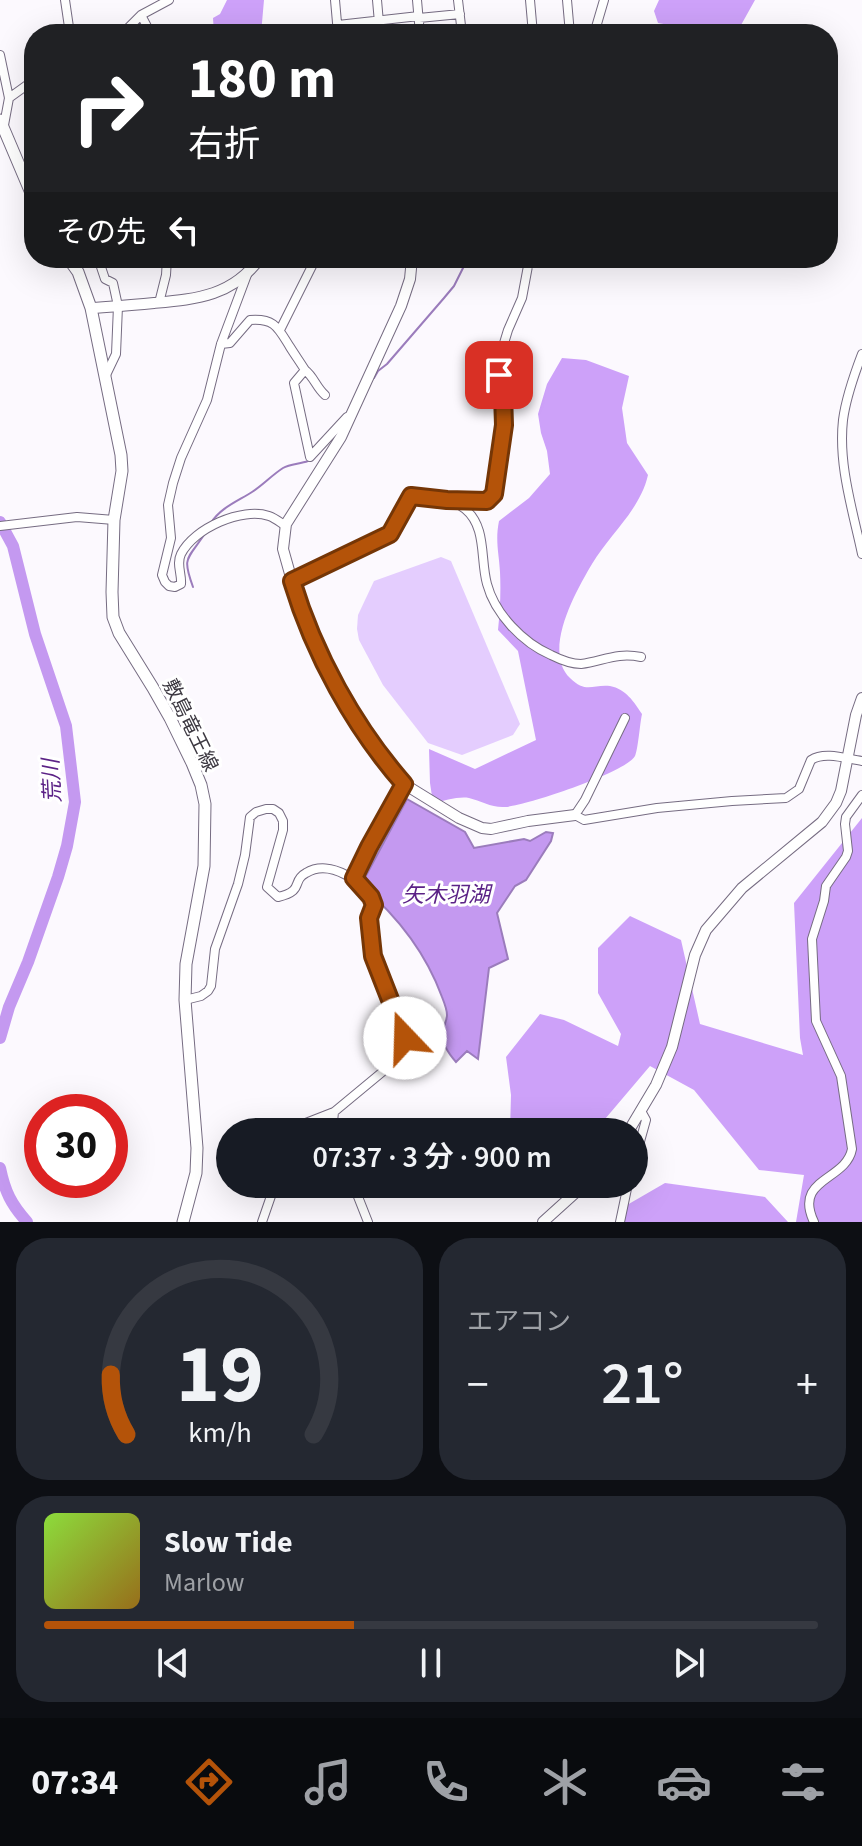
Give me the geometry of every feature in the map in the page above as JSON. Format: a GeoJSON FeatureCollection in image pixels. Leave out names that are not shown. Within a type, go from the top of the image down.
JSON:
{"type":"FeatureCollection","features":[{"type":"Feature","properties":{"kind":"main road"},"geometry":{"type":"LineString","coordinates":[[2,123],[24,176]]}},
{"type":"Feature","properties":{"kind":"main road","name":"敷島竜王線"},"geometry":{"type":"LineString","coordinates":[[75,268],[91,308],[121,455],[122,471],[114,520],[113,617],[119,633],[170,718],[192,763],[205,804],[204,866],[186,964],[185,1000],[197,1148],[196,1173],[183,1222]]}},
{"type":"Feature","properties":{"kind":"street"},"geometry":{"type":"LineString","coordinates":[[65,0],[69,24]]}},
{"type":"Feature","properties":{"kind":"street"},"geometry":{"type":"LineString","coordinates":[[132,24],[141,15],[169,0]]}},
{"type":"Feature","properties":{"kind":"street"},"geometry":{"type":"LineString","coordinates":[[335,0],[337,24]]}},
{"type":"Feature","properties":{"kind":"street"},"geometry":{"type":"LineString","coordinates":[[377,0],[379,24]]}},
{"type":"Feature","properties":{"kind":"street"},"geometry":{"type":"LineString","coordinates":[[417,0],[419,24]]}},
{"type":"Feature","properties":{"kind":"street"},"geometry":{"type":"LineString","coordinates":[[530,0],[532,24]]}},
{"type":"Feature","properties":{"kind":"street"},"geometry":{"type":"LineString","coordinates":[[567,0],[569,24]]}},
{"type":"Feature","properties":{"kind":"street"},"geometry":{"type":"LineString","coordinates":[[597,24],[604,0]]}},
{"type":"Feature","properties":{"kind":"street"},"geometry":{"type":"LineString","coordinates":[[365,24],[419,17],[459,5]]}},
{"type":"Feature","properties":{"kind":"street"},"geometry":{"type":"LineString","coordinates":[[141,15],[146,24]]}},
{"type":"Feature","properties":{"kind":"street"},"geometry":{"type":"LineString","coordinates":[[0,55],[9,98],[2,123]]}},
{"type":"Feature","properties":{"kind":"street"},"geometry":{"type":"LineString","coordinates":[[9,98],[24,87]]}},
{"type":"Feature","properties":{"kind":"street"},"geometry":{"type":"LineString","coordinates":[[101,268],[105,279],[113,283],[118,306],[116,354],[105,377]]}},
{"type":"Feature","properties":{"kind":"street"},"geometry":{"type":"LineString","coordinates":[[159,303],[166,268]]}},
{"type":"Feature","properties":{"kind":"street"},"geometry":{"type":"LineString","coordinates":[[91,308],[211,295],[232,285],[252,268]]}},
{"type":"Feature","properties":{"kind":"street"},"geometry":{"type":"LineString","coordinates":[[280,330],[311,268]]}},
{"type":"Feature","properties":{"kind":"street"},"geometry":{"type":"LineString","coordinates":[[411,268],[401,306],[353,411],[331,455],[290,516],[283,549],[307,624],[343,701],[404,784],[450,813],[491,829],[575,815],[584,820],[657,808],[786,798],[799,789],[815,757],[862,761]]}},
{"type":"Feature","properties":{"kind":"street"},"geometry":{"type":"LineString","coordinates":[[292,581],[390,534],[411,496],[487,501],[494,494],[504,425],[499,360],[522,298],[528,268]]}},
{"type":"Feature","properties":{"kind":"street"},"geometry":{"type":"LineString","coordinates":[[249,272],[221,344],[207,400],[173,483],[168,505],[171,538],[162,575],[169,586],[181,584],[180,557],[196,534],[209,526],[252,514],[270,516],[286,526]]}},
{"type":"Feature","properties":{"kind":"street"},"geometry":{"type":"LineString","coordinates":[[221,344],[230,343],[250,320],[269,321],[280,330],[325,395]]}},
{"type":"Feature","properties":{"kind":"street"},"geometry":{"type":"LineString","coordinates":[[862,354],[852,380],[843,433],[847,486],[862,554]]}},
{"type":"Feature","properties":{"kind":"street"},"geometry":{"type":"LineString","coordinates":[[305,370],[294,383],[310,457],[353,411]]}},
{"type":"Feature","properties":{"kind":"street"},"geometry":{"type":"LineString","coordinates":[[447,500],[463,507],[476,524],[491,596],[521,637],[552,656],[578,664],[615,655],[641,657]]}},
{"type":"Feature","properties":{"kind":"street"},"geometry":{"type":"LineString","coordinates":[[0,526],[77,517],[114,520]]}},
{"type":"Feature","properties":{"kind":"street"},"geometry":{"type":"LineString","coordinates":[[637,1118],[656,1085],[672,1047],[695,955],[706,930],[742,888],[830,812],[841,791],[862,698]]}},
{"type":"Feature","properties":{"kind":"street"},"geometry":{"type":"LineString","coordinates":[[575,815],[625,718]]}},
{"type":"Feature","properties":{"kind":"street"},"geometry":{"type":"LineString","coordinates":[[354,878],[404,784]]}},
{"type":"Feature","properties":{"kind":"street"},"geometry":{"type":"LineString","coordinates":[[814,1222],[808,1204],[810,1196],[846,1162],[852,1149],[841,1076],[816,1021],[812,939],[826,886],[848,851],[846,817],[862,795]]}},
{"type":"Feature","properties":{"kind":"street"},"geometry":{"type":"LineString","coordinates":[[185,1000],[201,996],[211,986],[215,949],[238,884],[250,817],[256,812],[273,809],[283,821],[283,830],[267,887],[278,897],[288,895],[296,889],[300,877],[321,867],[341,871],[354,878],[374,905],[369,918],[373,956],[404,1032],[405,1044],[398,1059],[334,1112],[319,1118]]}},
{"type":"Feature","properties":{"kind":"street"},"geometry":{"type":"LineString","coordinates":[[641,1111],[645,1118]]}},
{"type":"Feature","properties":{"kind":"street"},"geometry":{"type":"LineString","coordinates":[[333,1118],[334,1112]]}},
{"type":"Feature","properties":{"kind":"street"},"geometry":{"type":"LineString","coordinates":[[262,1222],[270,1198]]}},
{"type":"Feature","properties":{"kind":"street"},"geometry":{"type":"LineString","coordinates":[[359,1198],[368,1222]]}},
{"type":"Feature","properties":{"kind":"street"},"geometry":{"type":"LineString","coordinates":[[543,1222],[570,1198]]}},
{"type":"Feature","properties":{"kind":"street"},"geometry":{"type":"LineString","coordinates":[[620,1222],[625,1198]]}},
{"type":"Feature","properties":{"kind":"shaded area"},"geometry":{"type":"Polygon","coordinates":[[[227,0],[264,0],[262,24],[213,24],[213,18],[220,14],[227,0]]]}},
{"type":"Feature","properties":{"kind":"shaded area"},"geometry":{"type":"Polygon","coordinates":[[[659,0],[755,0],[742,24],[664,24],[658,23],[654,11],[659,0]]]}},
{"type":"Feature","properties":{"kind":"shaded area"},"geometry":{"type":"Polygon","coordinates":[[[562,358],[586,360],[629,376],[622,408],[627,443],[648,475],[638,499],[599,553],[578,589],[564,621],[559,653],[562,666],[576,683],[585,687],[610,686],[633,701],[642,714],[636,753],[628,763],[596,779],[516,805],[496,806],[465,798],[433,803],[429,749],[475,769],[536,740],[518,651],[498,630],[500,587],[497,535],[499,521],[529,498],[550,474],[538,414],[547,384],[562,358]]]}},
{"type":"Feature","properties":{"kind":"shaded area"},"geometry":{"type":"Polygon","coordinates":[[[441,557],[451,561],[520,724],[513,735],[462,755],[428,743],[383,685],[359,640],[357,629],[358,615],[374,581],[441,557]]]}},
{"type":"Feature","properties":{"kind":"shaded area"},"geometry":{"type":"Polygon","coordinates":[[[862,818],[862,1222],[796,1222],[804,1175],[759,1170],[694,1090],[650,1066],[606,1118],[510,1118],[506,1057],[540,1014],[564,1020],[618,1046],[621,1034],[598,993],[598,948],[630,916],[681,940],[700,1024],[803,1055],[794,903],[862,818]]]}},
{"type":"Feature","properties":{"kind":"shaded area"},"geometry":{"type":"Polygon","coordinates":[[[665,1183],[765,1197],[788,1222],[622,1222],[627,1205],[639,1198],[648,1198],[648,1193],[665,1183]]]}},
{"type":"Feature","properties":{"kind":"water","name":"矢木羽湖"},"geometry":{"type":"Polygon","coordinates":[[[407,799],[465,832],[474,848],[524,839],[530,841],[546,832],[553,833],[526,880],[515,886],[497,913],[508,959],[489,968],[478,1059],[467,1051],[456,1062],[448,1052],[442,1034],[446,1008],[428,965],[398,922],[361,885],[407,799]]]}},
{"type":"Feature","properties":{"kind":"waterway"},"geometry":{"type":"LineString","coordinates":[[374,378],[454,286],[463,268]]}},
{"type":"Feature","properties":{"kind":"waterway"},"geometry":{"type":"LineString","coordinates":[[211,523],[224,509],[283,468],[308,461]]}},
{"type":"Feature","properties":{"kind":"waterway","name":"荒川"},"geometry":{"type":"LineString","coordinates":[[0,522],[13,546],[35,634],[66,726],[75,802],[58,877],[0,1038]]}},
{"type":"Feature","properties":{"kind":"waterway"},"geometry":{"type":"LineString","coordinates":[[193,587],[188,559],[204,535]]}},
{"type":"Feature","properties":{"kind":"waterway","name":"荒川"},"geometry":{"type":"LineString","coordinates":[[0,1168],[9,1197],[27,1222]]}},
{"type":"Feature","properties":{"kind":"route"},"geometry":{"type":"LineString","coordinates":[[405,1038],[374,961],[369,918],[374,905],[354,878],[404,784],[343,701],[307,624],[292,581],[390,534],[411,496],[487,501],[492,498],[504,425],[499,375]]}}]}
